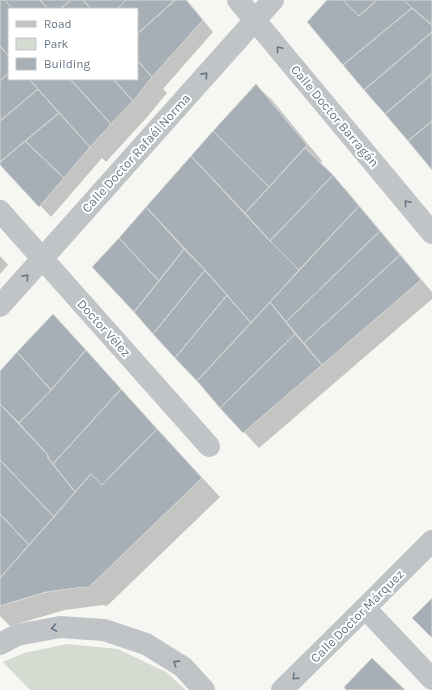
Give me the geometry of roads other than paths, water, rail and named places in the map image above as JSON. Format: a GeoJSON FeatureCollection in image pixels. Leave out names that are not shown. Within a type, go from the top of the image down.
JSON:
{"type":"FeatureCollection","features":[{"type":"Feature","properties":{"kind":"street","name":"Calle Doctor Barragán"},"geometry":{"type":"LineString","coordinates":[[238,0],[432,233]]}},
{"type":"Feature","properties":{"kind":"street","name":"Calle Doctor Rafaél Norma"},"geometry":{"type":"LineString","coordinates":[[0,306],[273,0]]}},
{"type":"Feature","properties":{"kind":"street","name":"Doctor Vélez"},"geometry":{"type":"LineString","coordinates":[[0,211],[209,446]]}},
{"type":"Feature","properties":{"kind":"street","name":"Calle Doctor Márquez"},"geometry":{"type":"LineString","coordinates":[[282,690],[432,541]]}},
{"type":"Feature","properties":{"kind":"street"},"geometry":{"type":"LineString","coordinates":[[365,608],[432,679]]}},
{"type":"Feature","properties":{"kind":"street"},"geometry":{"type":"LineString","coordinates":[[0,644],[17,636],[60,627],[104,630],[146,644],[183,667],[204,690]]}}]}
